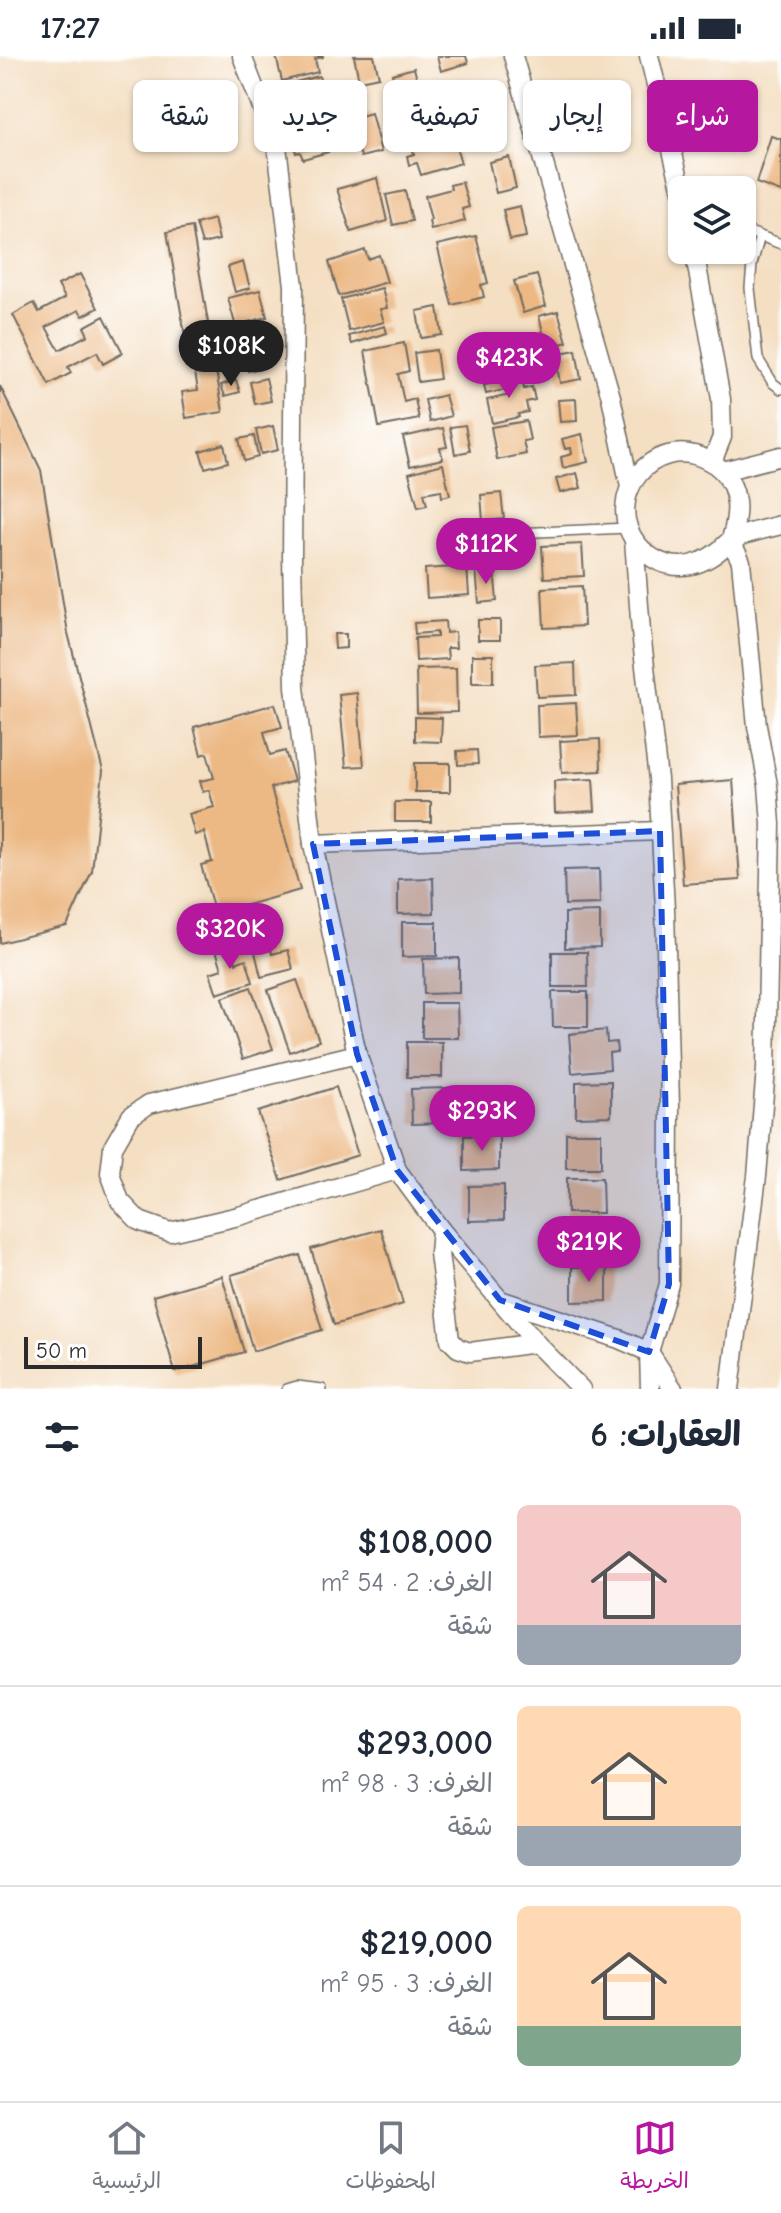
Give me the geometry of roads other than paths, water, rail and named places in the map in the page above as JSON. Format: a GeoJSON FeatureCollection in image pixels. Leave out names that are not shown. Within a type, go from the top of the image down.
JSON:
{"type":"FeatureCollection","features":[{"type":"Feature","properties":{"kind":"street"},"geometry":{"type":"LineString","coordinates":[[242,56],[277,146],[294,286],[292,559],[295,687],[313,844],[357,1054],[397,1170],[441,1230],[536,1343],[581,1389]]}},
{"type":"Feature","properties":{"kind":"street"},"geometry":{"type":"LineString","coordinates":[[513,56],[611,397],[630,487]]}},
{"type":"Feature","properties":{"kind":"street"},"geometry":{"type":"LineString","coordinates":[[649,56],[678,176]]}},
{"type":"Feature","properties":{"kind":"street"},"geometry":{"type":"LineString","coordinates":[[697,264],[721,399],[722,437],[717,467]]}},
{"type":"Feature","properties":{"kind":"street"},"geometry":{"type":"LineString","coordinates":[[650,1389],[649,1352],[669,1284],[670,1106],[665,909],[658,779],[631,534],[625,514],[630,487],[637,475],[647,465],[672,454],[700,456],[717,467],[731,484],[736,498],[737,513],[731,539],[741,562],[757,726],[774,780],[766,1069],[757,1176],[730,1389]]}},
{"type":"Feature","properties":{"kind":"street"},"geometry":{"type":"LineString","coordinates":[[717,467],[781,456]]}},
{"type":"Feature","properties":{"kind":"street"},"geometry":{"type":"LineString","coordinates":[[631,534],[643,551],[655,560],[683,566],[710,558],[731,539],[781,525]]}},
{"type":"Feature","properties":{"kind":"street"},"geometry":{"type":"LineString","coordinates":[[313,844],[660,831]]}},
{"type":"Feature","properties":{"kind":"street"},"geometry":{"type":"LineString","coordinates":[[357,1054],[149,1104],[131,1116],[113,1147],[110,1173],[120,1201],[139,1221],[170,1232],[239,1216],[397,1170]]}},
{"type":"Feature","properties":{"kind":"street"},"geometry":{"type":"LineString","coordinates":[[441,1230],[439,1253],[450,1340],[458,1348],[470,1352],[536,1343]]}},
{"type":"Feature","properties":{"kind":"street"},"geometry":{"type":"LineString","coordinates":[[500,1300],[649,1352],[673,1389]]}},
{"type":"Feature","properties":{"kind":"lane"},"geometry":{"type":"LineString","coordinates":[[756,234],[781,244]]}},
{"type":"Feature","properties":{"kind":"lane"},"geometry":{"type":"LineString","coordinates":[[760,236],[752,264],[750,288],[758,359],[773,383],[781,389]]}},
{"type":"Feature","properties":{"kind":"lane"},"geometry":{"type":"LineString","coordinates":[[495,534],[631,534]]}},
{"type":"Feature","properties":{"kind":"lane"},"geometry":{"type":"LineString","coordinates":[[287,1389],[297,1386],[322,1389]]}}]}
